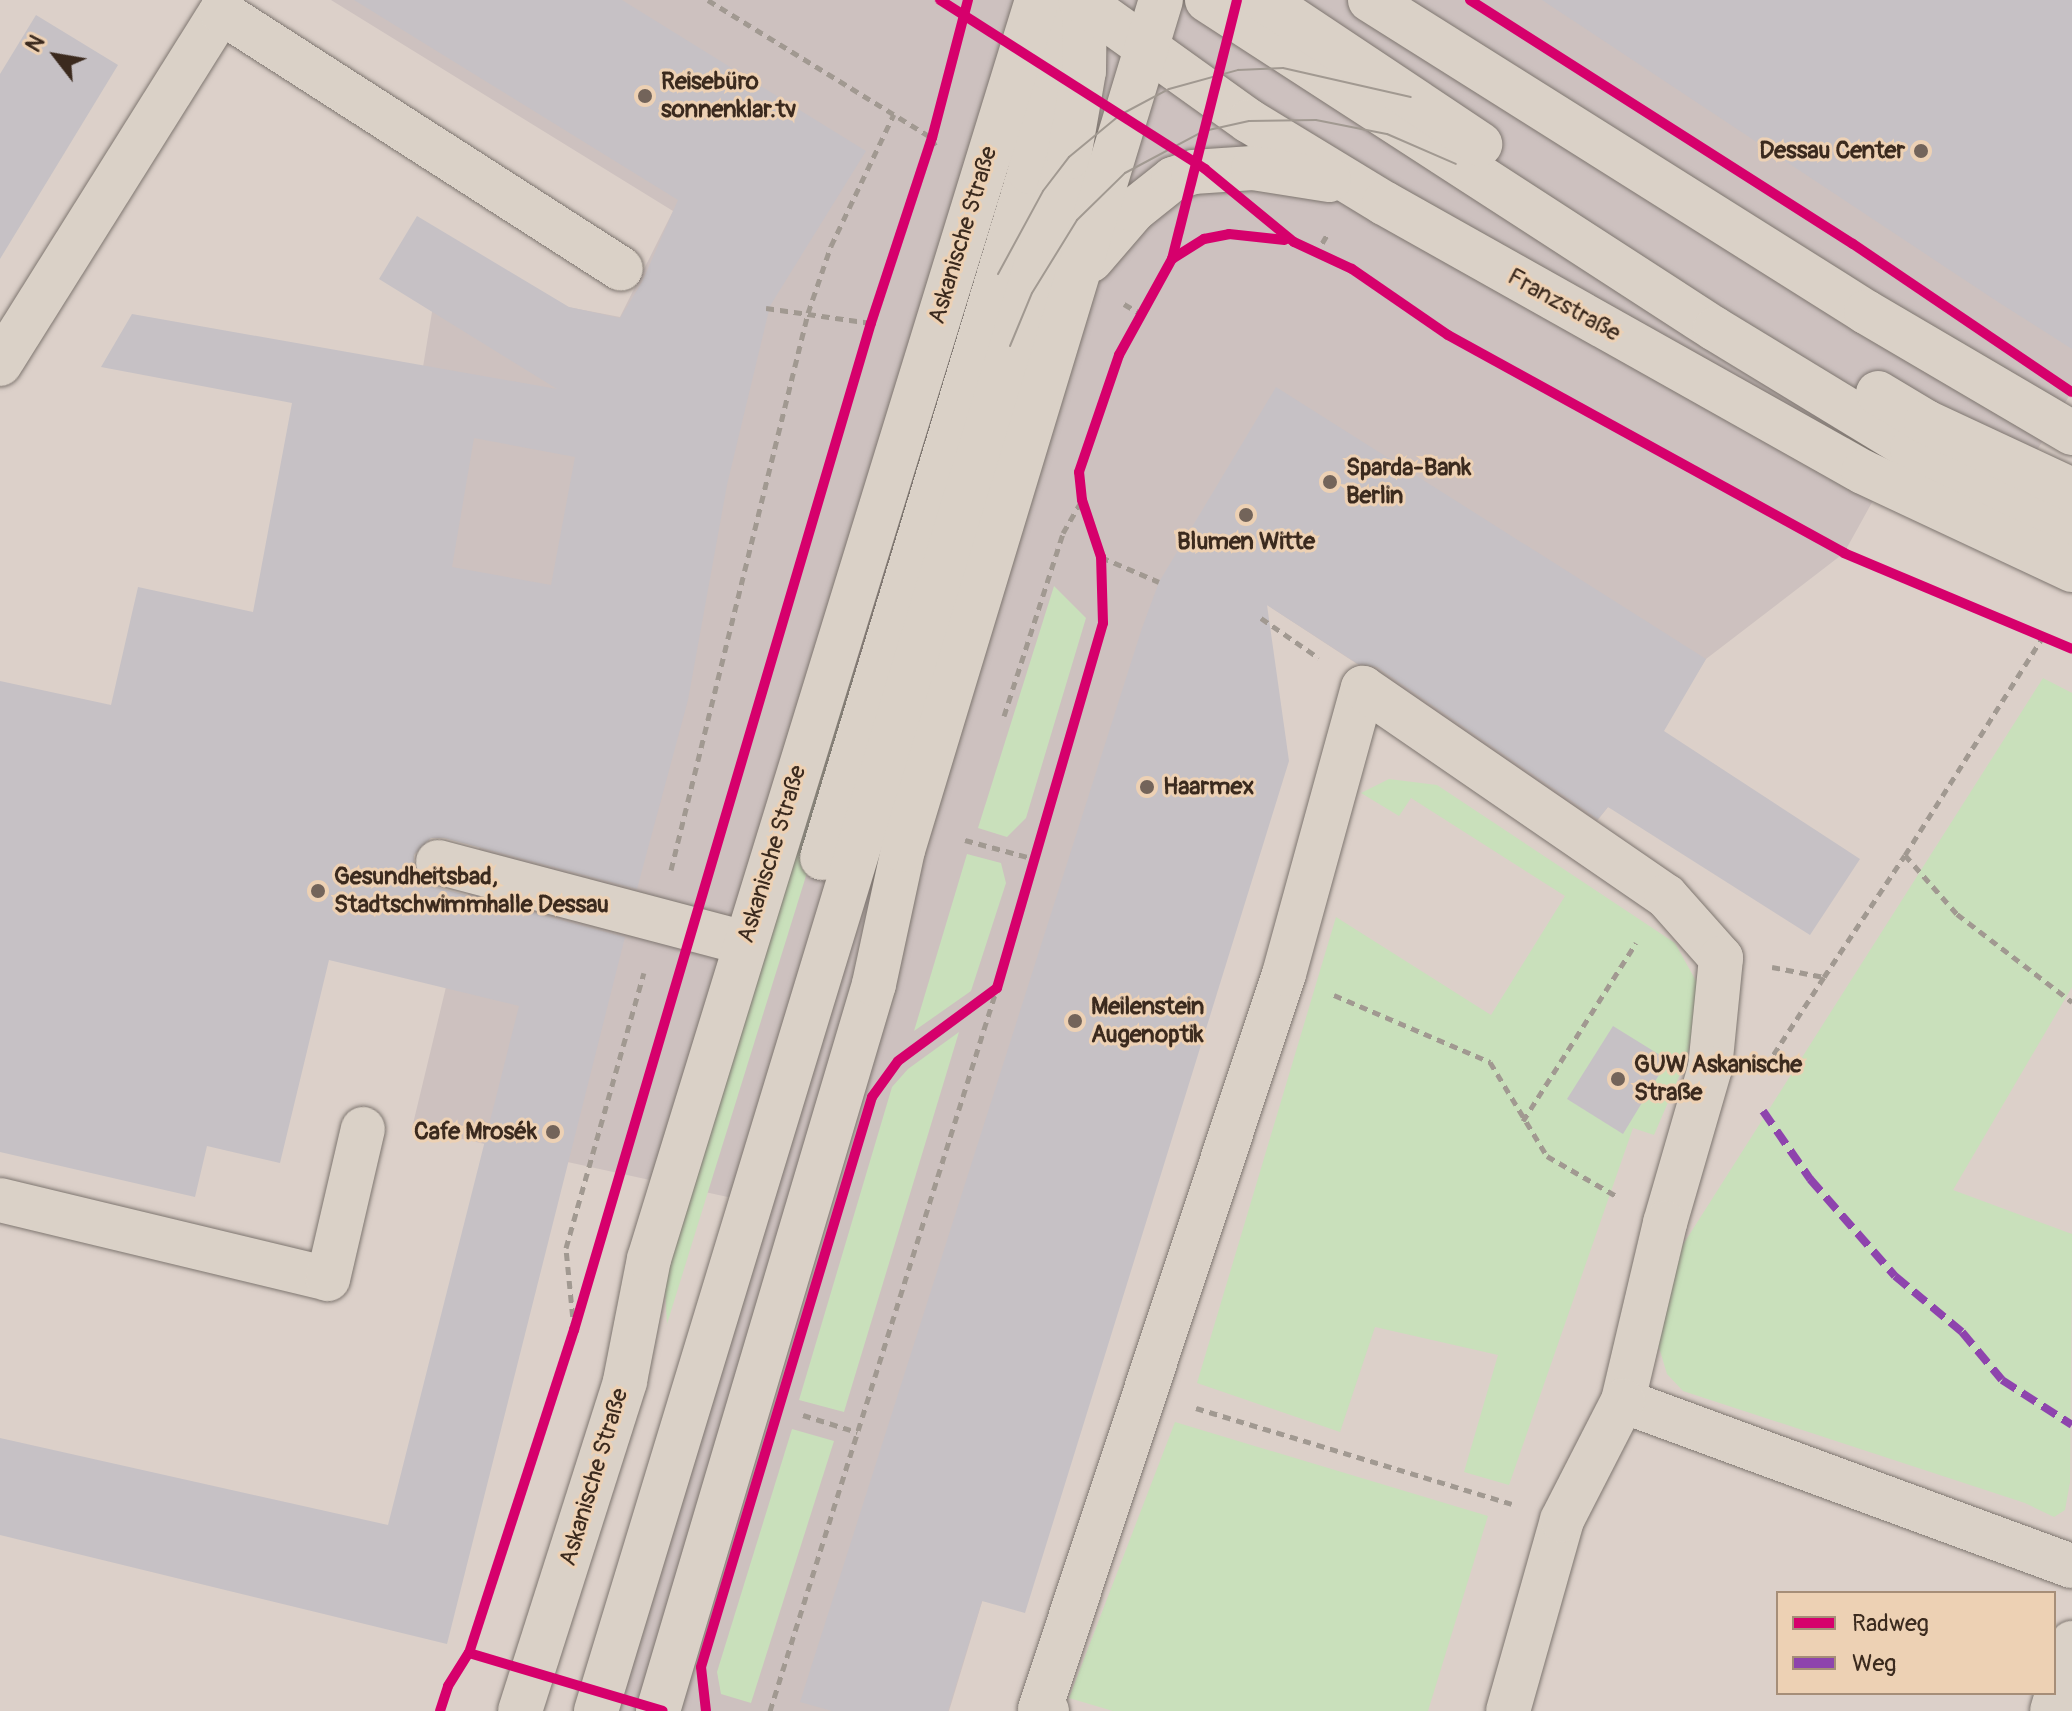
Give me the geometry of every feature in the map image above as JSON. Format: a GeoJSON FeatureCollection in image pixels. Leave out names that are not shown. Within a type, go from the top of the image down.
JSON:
{"type":"FeatureCollection","features":[{"type":"Feature","properties":{"kind":"main road","name":"Askanische Straße"},"geometry":{"type":"LineString","coordinates":[[520,1711],[625,1381],[649,1259],[1039,0]]}},
{"type":"Feature","properties":{"kind":"main road"},"geometry":{"type":"LineString","coordinates":[[567,1711],[1030,172],[1045,66],[1039,0]]}},
{"type":"Feature","properties":{"kind":"main road"},"geometry":{"type":"LineString","coordinates":[[658,1711],[874,984],[903,850],[1161,0]]}},
{"type":"Feature","properties":{"kind":"main road"},"geometry":{"type":"LineString","coordinates":[[1207,0],[1715,329],[1912,449],[2072,531]]}},
{"type":"Feature","properties":{"kind":"main road"},"geometry":{"type":"LineString","coordinates":[[1264,0],[1810,353],[1926,422],[2072,490]]}},
{"type":"Feature","properties":{"kind":"main road"},"geometry":{"type":"LineString","coordinates":[[1370,0],[1880,321],[2072,433]]}},
{"type":"Feature","properties":{"kind":"main road"},"geometry":{"type":"LineString","coordinates":[[596,1711],[1069,157],[1084,71],[1084,2]]}},
{"type":"Feature","properties":{"kind":"main road","name":"Franzstraße"},"geometry":{"type":"LineString","coordinates":[[1084,2],[1249,121],[1356,186],[1863,472],[2072,570]]}},
{"type":"Feature","properties":{"kind":"main road"},"geometry":{"type":"LineString","coordinates":[[0,364],[221,12],[621,269]]}},
{"type":"Feature","properties":{"kind":"main road"},"geometry":{"type":"LineString","coordinates":[[1079,274],[1134,210],[1173,179],[1193,172],[1253,168],[1356,186]]}},
{"type":"Feature","properties":{"kind":"main road"},"geometry":{"type":"LineString","coordinates":[[1047,1711],[1040,1709],[1284,974],[1363,688],[1666,896],[1721,958],[1710,1068],[1665,1223],[1623,1401],[1562,1520],[1508,1711]]}},
{"type":"Feature","properties":{"kind":"main road"},"geometry":{"type":"LineString","coordinates":[[438,862],[745,943]]}},
{"type":"Feature","properties":{"kind":"main road"},"geometry":{"type":"LineString","coordinates":[[0,1200],[328,1279],[363,1129]]}},
{"type":"Feature","properties":{"kind":"main road"},"geometry":{"type":"LineString","coordinates":[[1623,1401],[2072,1566]]}},
{"type":"Feature","properties":{"kind":"main road"},"geometry":{"type":"LineString","coordinates":[[2052,1711],[2072,1643]]}},
{"type":"Feature","properties":{"kind":"path"},"geometry":{"type":"LineString","coordinates":[[708,0],[932,138]]}},
{"type":"Feature","properties":{"kind":"path"},"geometry":{"type":"LineString","coordinates":[[574,1330],[566,1248],[659,919],[808,313],[831,246],[894,114]]}},
{"type":"Feature","properties":{"kind":"path"},"geometry":{"type":"LineString","coordinates":[[928,150],[936,123]]}},
{"type":"Feature","properties":{"kind":"path"},"geometry":{"type":"LineString","coordinates":[[766,308],[871,323]]}},
{"type":"Feature","properties":{"kind":"path"},"geometry":{"type":"LineString","coordinates":[[867,337],[875,309]]}},
{"type":"Feature","properties":{"kind":"path"},"geometry":{"type":"LineString","coordinates":[[1002,723],[1063,533],[1082,500]]}},
{"type":"Feature","properties":{"kind":"path"},"geometry":{"type":"LineString","coordinates":[[1101,557],[1159,582]]}},
{"type":"Feature","properties":{"kind":"path"},"geometry":{"type":"LineString","coordinates":[[1261,618],[1363,688]]}},
{"type":"Feature","properties":{"kind":"path"},"geometry":{"type":"LineString","coordinates":[[1758,1078],[1905,855],[2044,635]]}},
{"type":"Feature","properties":{"kind":"path"},"geometry":{"type":"LineString","coordinates":[[961,855],[970,825]]}},
{"type":"Feature","properties":{"kind":"path"},"geometry":{"type":"LineString","coordinates":[[965,840],[1035,859]]}},
{"type":"Feature","properties":{"kind":"path"},"geometry":{"type":"LineString","coordinates":[[1905,855],[1957,914],[2072,1002]]}},
{"type":"Feature","properties":{"kind":"path"},"geometry":{"type":"LineString","coordinates":[[1523,1121],[1666,896]]}},
{"type":"Feature","properties":{"kind":"path"},"geometry":{"type":"LineString","coordinates":[[1721,958],[1824,977]]}},
{"type":"Feature","properties":{"kind":"path"},"geometry":{"type":"LineString","coordinates":[[1284,974],[1490,1062],[1547,1156],[1665,1223]]}},
{"type":"Feature","properties":{"kind":"path"},"geometry":{"type":"LineString","coordinates":[[973,1006],[997,988]]}},
{"type":"Feature","properties":{"kind":"path"},"geometry":{"type":"LineString","coordinates":[[770,1711],[997,988]]}},
{"type":"Feature","properties":{"kind":"path"},"geometry":{"type":"LineString","coordinates":[[574,1330],[583,1301]]}},
{"type":"Feature","properties":{"kind":"path"},"geometry":{"type":"LineString","coordinates":[[1147,1394],[1562,1520]]}},
{"type":"Feature","properties":{"kind":"path"},"geometry":{"type":"LineString","coordinates":[[792,1411],[857,1432]]}},
{"type":"Feature","properties":{"kind":"shaded area"},"geometry":{"type":"Polygon","coordinates":[[[331,0],[2072,0],[2072,391],[2017,484],[1911,432],[1844,553],[1706,659],[1612,809],[1608,807],[1597,821],[1267,605],[1255,628],[1022,1470],[949,1711],[579,1711],[737,1199],[412,1128],[494,788],[359,758],[432,312],[449,284],[620,317],[673,211],[331,0]]]}},
{"type":"Feature","properties":{"kind":"green space"},"geometry":{"type":"Polygon","coordinates":[[[1054,586],[1086,618],[1026,818],[1007,837],[978,828],[1054,586]]]}},
{"type":"Feature","properties":{"kind":"green space"},"geometry":{"type":"Polygon","coordinates":[[[845,669],[868,676],[667,1324],[664,1274],[845,669]]]}},
{"type":"Feature","properties":{"kind":"green space"},"geometry":{"type":"Polygon","coordinates":[[[2043,678],[2072,693],[2072,987],[1953,1190],[2072,1234],[2070,1482],[2065,1510],[2054,1517],[2025,1503],[1683,1391],[1667,1374],[1658,1344],[1665,1273],[2043,678]]]}},
{"type":"Feature","properties":{"kind":"green space"},"geometry":{"type":"Polygon","coordinates":[[[1389,779],[1437,785],[1675,943],[1701,990],[1687,1058],[1654,1135],[1633,1128],[1509,1485],[1464,1472],[1498,1355],[1375,1327],[1340,1432],[1197,1383],[1336,917],[1491,1015],[1565,896],[1411,798],[1399,816],[1361,793],[1389,779]]]}},
{"type":"Feature","properties":{"kind":"green space"},"geometry":{"type":"Polygon","coordinates":[[[967,854],[1001,863],[1006,883],[971,991],[914,1031],[967,854]]]}},
{"type":"Feature","properties":{"kind":"green space"},"geometry":{"type":"Polygon","coordinates":[[[959,1032],[844,1412],[799,1400],[892,1087],[908,1069],[959,1032]]]}},
{"type":"Feature","properties":{"kind":"green space"},"geometry":{"type":"Polygon","coordinates":[[[1175,1422],[1488,1516],[1428,1711],[1113,1711],[1069,1698],[1175,1422]]]}},
{"type":"Feature","properties":{"kind":"green space"},"geometry":{"type":"Polygon","coordinates":[[[792,1429],[834,1441],[751,1703],[721,1694],[717,1672],[792,1429]]]}},
{"type":"Feature","properties":{"kind":"building"},"geometry":{"type":"Polygon","coordinates":[[[354,0],[622,0],[866,151],[770,306],[727,485],[688,700],[637,889],[444,838],[431,838],[414,855],[414,869],[432,886],[625,937],[447,1644],[0,1535],[0,1438],[388,1525],[519,1006],[329,960],[280,1163],[207,1146],[195,1197],[0,1152],[0,681],[111,705],[138,587],[253,612],[292,403],[101,367],[132,314],[557,389],[379,279],[417,216],[569,307],[620,318],[642,282],[678,200],[354,0]],[[474,438],[452,567],[551,585],[575,457],[474,438]]]}},
{"type":"Feature","properties":{"kind":"building","name":"Dessau Center"},"geometry":{"type":"Polygon","coordinates":[[[1542,0],[2072,0],[2072,349],[1998,302],[1542,0]]]}},
{"type":"Feature","properties":{"kind":"building"},"geometry":{"type":"Polygon","coordinates":[[[36,15],[118,65],[0,259],[0,74],[36,15]]]}},
{"type":"Feature","properties":{"kind":"building"},"geometry":{"type":"Polygon","coordinates":[[[1276,387],[1706,659],[1664,731],[1860,859],[1810,935],[1608,807],[1598,819],[1377,667],[1358,664],[1267,605],[1289,761],[1025,1613],[982,1601],[948,1711],[832,1711],[800,1702],[1142,628],[1159,582],[1276,387]]]}},
{"type":"Feature","properties":{"kind":"building","name":"GUW Askanische Straße"},"geometry":{"type":"Polygon","coordinates":[[[1613,1026],[1668,1060],[1623,1134],[1567,1099],[1613,1026]]]}},
{"type":"Feature","properties":{"kind":"tram line"},"geometry":{"type":"LineString","coordinates":[[998,274],[1043,191],[1069,157],[1120,115],[1169,89],[1238,70],[1283,68],[1411,97]]}},
{"type":"Feature","properties":{"kind":"tram line"},"geometry":{"type":"LineString","coordinates":[[1010,346],[1032,293],[1077,220],[1125,173],[1204,131],[1249,121],[1316,120],[1387,134],[1456,164]]}},
{"type":"Feature","properties":{"kind":"marked path"},"geometry":{"type":"LineString","coordinates":[[1763,1111],[1810,1179],[1895,1276],[1962,1332],[2002,1380],[2072,1425]]}},
{"type":"Feature","properties":{"kind":"cycle path"},"geometry":{"type":"LineString","coordinates":[[940,0],[1205,169],[1294,242],[1352,269],[1448,335],[1844,553],[2072,649]]}},
{"type":"Feature","properties":{"kind":"cycle path"},"geometry":{"type":"LineString","coordinates":[[440,1711],[448,1686],[469,1653],[574,1330],[871,323],[932,138],[968,0]]}},
{"type":"Feature","properties":{"kind":"cycle path"},"geometry":{"type":"LineString","coordinates":[[706,1711],[701,1667],[872,1097],[898,1061],[997,988],[1103,623],[1101,557],[1082,500],[1079,472],[1119,355],[1172,259],[1237,0]]}},
{"type":"Feature","properties":{"kind":"cycle path"},"geometry":{"type":"LineString","coordinates":[[1470,0],[1853,244],[2072,392]]}},
{"type":"Feature","properties":{"kind":"cycle path"},"geometry":{"type":"LineString","coordinates":[[1172,259],[1204,239],[1229,234],[1285,240]]}},
{"type":"Feature","properties":{"kind":"cycle path"},"geometry":{"type":"LineString","coordinates":[[469,1653],[663,1711]]}},
{"type":"Feature","properties":{"kind":"place","name":"Reisebüro sonnenklar.tv"},"geometry":{"type":"Point","coordinates":[645,96]}},
{"type":"Feature","properties":{"kind":"place","name":"Dessau Center"},"geometry":{"type":"Point","coordinates":[1921,151]}},
{"type":"Feature","properties":{"kind":"place","name":"Sparda-Bank Berlin"},"geometry":{"type":"Point","coordinates":[1330,482]}},
{"type":"Feature","properties":{"kind":"place","name":"Blumen Witte"},"geometry":{"type":"Point","coordinates":[1246,515]}},
{"type":"Feature","properties":{"kind":"place","name":"Haarmex"},"geometry":{"type":"Point","coordinates":[1147,787]}},
{"type":"Feature","properties":{"kind":"place","name":"Gesundheitsbad, Stadtschwimmhalle Dessau"},"geometry":{"type":"Point","coordinates":[318,891]}},
{"type":"Feature","properties":{"kind":"place","name":"Meilenstein Augenoptik"},"geometry":{"type":"Point","coordinates":[1075,1021]}},
{"type":"Feature","properties":{"kind":"place","name":"GUW Askanische Straße"},"geometry":{"type":"Point","coordinates":[1618,1079]}},
{"type":"Feature","properties":{"kind":"place","name":"Cafe Mrosék"},"geometry":{"type":"Point","coordinates":[553,1132]}}]}
